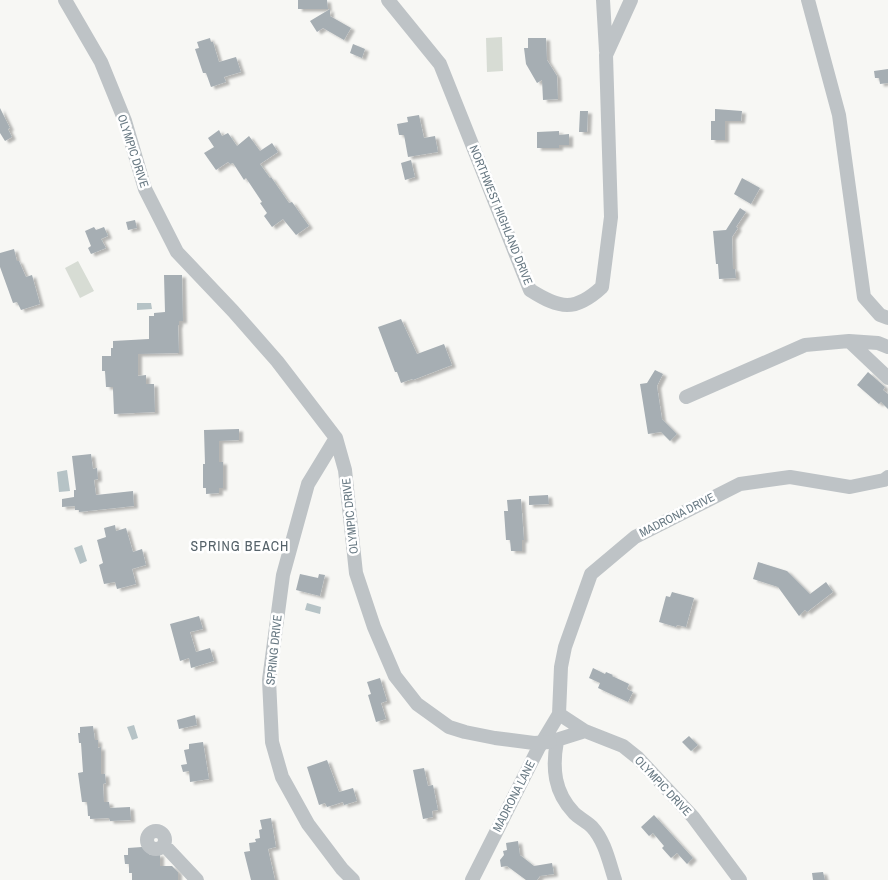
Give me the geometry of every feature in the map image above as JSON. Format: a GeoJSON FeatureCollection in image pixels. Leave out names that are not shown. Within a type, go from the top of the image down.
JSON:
{"type":"FeatureCollection","features":[{"type":"Feature","properties":{"kind":"street","name":"OLYMPIC DRIVE"},"geometry":{"type":"LineString","coordinates":[[66,0],[100,62],[125,121],[145,189],[177,252],[277,361],[336,438],[345,470],[356,574],[374,627],[395,676],[417,704],[449,727],[465,732],[534,743],[553,741],[585,731],[623,746],[638,758],[693,817],[740,880]]}},
{"type":"Feature","properties":{"kind":"street","name":"NORTHWEST HIGHLAND DRIVE"},"geometry":{"type":"LineString","coordinates":[[388,0],[440,64],[530,290],[548,302],[568,306],[589,299],[602,287],[611,217],[606,55],[631,0]]}},
{"type":"Feature","properties":{"kind":"street"},"geometry":{"type":"LineString","coordinates":[[602,0],[606,55]]}},
{"type":"Feature","properties":{"kind":"street"},"geometry":{"type":"LineString","coordinates":[[808,0],[839,115],[864,297],[880,315],[888,318]]}},
{"type":"Feature","properties":{"kind":"street"},"geometry":{"type":"LineString","coordinates":[[686,397],[805,345],[849,341],[878,343],[888,347]]}},
{"type":"Feature","properties":{"kind":"street"},"geometry":{"type":"LineString","coordinates":[[849,341],[888,378]]}},
{"type":"Feature","properties":{"kind":"street","name":"SPRING DRIVE"},"geometry":{"type":"LineString","coordinates":[[336,438],[308,484],[283,575],[269,680],[272,742],[282,777],[308,824],[342,869],[353,880]]}},
{"type":"Feature","properties":{"kind":"street","name":"MADRONA DRIVE"},"geometry":{"type":"LineString","coordinates":[[559,714],[561,667],[565,647],[592,574],[634,537],[740,484],[790,477],[850,487],[888,478]]}},
{"type":"Feature","properties":{"kind":"street"},"geometry":{"type":"LineString","coordinates":[[559,714],[585,731]]}},
{"type":"Feature","properties":{"kind":"street","name":"MADRONA LANE"},"geometry":{"type":"LineString","coordinates":[[472,880],[538,749],[559,714]]}},
{"type":"Feature","properties":{"kind":"street"},"geometry":{"type":"LineString","coordinates":[[553,741],[554,775],[559,792],[575,814],[592,827],[604,845],[615,880]]}},
{"type":"Feature","properties":{"kind":"street"},"geometry":{"type":"LineString","coordinates":[[164,845],[196,880]]}},
{"type":"Feature","properties":{"kind":"shaded area"},"geometry":{"type":"Polygon","coordinates":[[[502,37],[503,71],[487,72],[486,38],[502,37]]]}},
{"type":"Feature","properties":{"kind":"shaded area"},"geometry":{"type":"Polygon","coordinates":[[[78,261],[94,291],[80,298],[65,268],[78,261]]]}},
{"type":"Feature","properties":{"kind":"shaded area"},"geometry":{"type":"Polygon","coordinates":[[[137,303],[151,303],[152,309],[137,310],[137,303]]]}},
{"type":"Feature","properties":{"kind":"shaded area"},"geometry":{"type":"Polygon","coordinates":[[[67,470],[70,491],[59,492],[57,472],[67,470]]]}},
{"type":"Feature","properties":{"kind":"shaded area"},"geometry":{"type":"Polygon","coordinates":[[[82,545],[87,561],[80,564],[74,548],[82,545]]]}},
{"type":"Feature","properties":{"kind":"shaded area"},"geometry":{"type":"Polygon","coordinates":[[[307,603],[321,607],[320,614],[305,610],[307,603]]]}},
{"type":"Feature","properties":{"kind":"shaded area"},"geometry":{"type":"Polygon","coordinates":[[[134,725],[138,738],[132,740],[127,727],[134,725]]]}},
{"type":"Feature","properties":{"kind":"building"},"geometry":{"type":"Polygon","coordinates":[[[298,0],[327,0],[328,9],[298,9],[298,0]]]}},
{"type":"Feature","properties":{"kind":"building"},"geometry":{"type":"Polygon","coordinates":[[[330,9],[330,16],[351,28],[344,40],[323,28],[317,32],[310,21],[330,9]]]}},
{"type":"Feature","properties":{"kind":"building"},"geometry":{"type":"Polygon","coordinates":[[[210,38],[219,62],[236,57],[241,72],[224,77],[226,82],[211,87],[206,73],[203,73],[195,49],[199,48],[197,42],[210,38]]]}},
{"type":"Feature","properties":{"kind":"building"},"geometry":{"type":"Polygon","coordinates":[[[528,38],[546,38],[547,60],[557,76],[558,99],[543,100],[542,80],[537,83],[526,64],[524,48],[528,48],[528,38]]]}},
{"type":"Feature","properties":{"kind":"building"},"geometry":{"type":"Polygon","coordinates":[[[353,44],[365,49],[362,58],[350,53],[353,44]]]}},
{"type":"Feature","properties":{"kind":"building"},"geometry":{"type":"Polygon","coordinates":[[[888,69],[888,83],[880,84],[879,78],[875,78],[874,71],[888,69]]]}},
{"type":"Feature","properties":{"kind":"building"},"geometry":{"type":"Polygon","coordinates":[[[0,108],[10,128],[8,129],[12,137],[5,141],[0,133],[0,108]]]}},
{"type":"Feature","properties":{"kind":"building"},"geometry":{"type":"Polygon","coordinates":[[[715,109],[742,111],[741,121],[725,121],[725,140],[711,140],[711,121],[715,121],[715,109]]]}},
{"type":"Feature","properties":{"kind":"building"},"geometry":{"type":"Polygon","coordinates":[[[580,111],[588,111],[587,132],[579,132],[580,111]]]}},
{"type":"Feature","properties":{"kind":"building"},"geometry":{"type":"Polygon","coordinates":[[[419,115],[424,138],[435,136],[438,152],[408,157],[404,135],[399,135],[397,124],[408,122],[407,117],[419,115]]]}},
{"type":"Feature","properties":{"kind":"building"},"geometry":{"type":"Polygon","coordinates":[[[219,130],[222,136],[228,133],[237,146],[249,136],[260,151],[272,143],[278,152],[260,164],[289,203],[292,202],[309,226],[296,235],[283,219],[272,227],[264,216],[267,213],[260,203],[262,202],[233,163],[230,164],[228,162],[216,170],[204,153],[214,147],[208,138],[219,130]]]}},
{"type":"Feature","properties":{"kind":"building"},"geometry":{"type":"Polygon","coordinates":[[[559,131],[559,135],[569,134],[569,145],[559,145],[559,148],[537,148],[537,132],[559,131]]]}},
{"type":"Feature","properties":{"kind":"building"},"geometry":{"type":"Polygon","coordinates":[[[411,160],[415,177],[405,180],[401,163],[411,160]]]}},
{"type":"Feature","properties":{"kind":"building"},"geometry":{"type":"Polygon","coordinates":[[[742,178],[760,188],[751,204],[734,194],[742,178]]]}},
{"type":"Feature","properties":{"kind":"building"},"geometry":{"type":"Polygon","coordinates":[[[740,208],[746,212],[732,237],[733,269],[735,269],[736,278],[719,279],[713,231],[726,230],[740,208]]]}},
{"type":"Feature","properties":{"kind":"building"},"geometry":{"type":"Polygon","coordinates":[[[135,220],[137,228],[128,230],[126,222],[135,220]]]}},
{"type":"Feature","properties":{"kind":"building"},"geometry":{"type":"Polygon","coordinates":[[[94,227],[96,230],[104,227],[108,236],[101,239],[106,248],[91,254],[88,248],[91,246],[85,231],[94,227]]]}},
{"type":"Feature","properties":{"kind":"building"},"geometry":{"type":"Polygon","coordinates":[[[14,249],[17,261],[19,261],[26,277],[32,275],[40,304],[21,310],[17,302],[13,303],[0,267],[0,253],[14,249]]]}},
{"type":"Feature","properties":{"kind":"building"},"geometry":{"type":"Polygon","coordinates":[[[164,275],[182,275],[183,321],[179,321],[178,325],[179,353],[138,354],[138,376],[146,375],[146,384],[154,384],[155,412],[114,414],[113,387],[106,387],[105,371],[102,371],[102,356],[111,356],[113,341],[149,339],[149,316],[154,316],[154,313],[165,312],[164,275]]]}},
{"type":"Feature","properties":{"kind":"building"},"geometry":{"type":"Polygon","coordinates":[[[401,319],[417,354],[444,344],[452,365],[401,383],[378,327],[401,319]]]}},
{"type":"Feature","properties":{"kind":"building"},"geometry":{"type":"Polygon","coordinates":[[[655,370],[663,374],[657,386],[662,419],[677,434],[670,441],[661,432],[648,434],[640,384],[647,383],[655,370]]]}},
{"type":"Feature","properties":{"kind":"building"},"geometry":{"type":"Polygon","coordinates":[[[868,372],[885,387],[883,390],[888,394],[888,409],[881,402],[879,404],[857,385],[868,372]]]}},
{"type":"Feature","properties":{"kind":"building"},"geometry":{"type":"Polygon","coordinates":[[[239,429],[239,440],[219,441],[219,462],[223,462],[223,488],[219,488],[219,493],[206,494],[206,488],[203,488],[203,464],[205,464],[204,430],[239,429]]]}},
{"type":"Feature","properties":{"kind":"building"},"geometry":{"type":"Polygon","coordinates":[[[91,454],[93,469],[97,468],[98,479],[94,480],[96,495],[133,491],[134,506],[79,512],[79,510],[75,510],[75,506],[62,507],[62,499],[74,497],[74,490],[76,490],[72,456],[91,454]]]}},
{"type":"Feature","properties":{"kind":"building"},"geometry":{"type":"Polygon","coordinates":[[[548,495],[549,504],[529,505],[529,496],[548,495]]]}},
{"type":"Feature","properties":{"kind":"building"},"geometry":{"type":"Polygon","coordinates":[[[521,499],[524,540],[522,540],[522,551],[511,551],[510,540],[506,540],[504,511],[508,511],[507,500],[521,499]]]}},
{"type":"Feature","properties":{"kind":"building"},"geometry":{"type":"Polygon","coordinates":[[[115,525],[116,531],[126,528],[133,552],[142,549],[146,565],[132,569],[136,584],[117,589],[115,582],[104,584],[99,565],[103,563],[97,540],[106,537],[104,528],[115,525]]]}},
{"type":"Feature","properties":{"kind":"building"},"geometry":{"type":"Polygon","coordinates":[[[758,562],[787,571],[810,594],[826,582],[833,592],[799,616],[778,587],[753,579],[758,562]]]}},
{"type":"Feature","properties":{"kind":"building"},"geometry":{"type":"Polygon","coordinates":[[[300,574],[318,578],[319,574],[325,575],[320,596],[296,590],[300,574]]]}},
{"type":"Feature","properties":{"kind":"building"},"geometry":{"type":"Polygon","coordinates":[[[672,592],[694,598],[686,627],[677,625],[676,627],[659,622],[666,596],[670,597],[672,592]]]}},
{"type":"Feature","properties":{"kind":"building"},"geometry":{"type":"Polygon","coordinates":[[[199,616],[203,629],[190,632],[196,652],[210,648],[214,661],[191,668],[189,658],[180,661],[170,624],[199,616]]]}},
{"type":"Feature","properties":{"kind":"building"},"geometry":{"type":"Polygon","coordinates":[[[593,668],[605,674],[606,672],[613,675],[629,684],[627,689],[633,692],[628,702],[598,688],[600,683],[589,678],[593,668]]]}},
{"type":"Feature","properties":{"kind":"building"},"geometry":{"type":"Polygon","coordinates":[[[380,678],[387,701],[381,703],[386,719],[376,722],[368,695],[371,694],[367,682],[380,678]]]}},
{"type":"Feature","properties":{"kind":"building"},"geometry":{"type":"Polygon","coordinates":[[[195,715],[197,725],[179,729],[177,720],[195,715]]]}},
{"type":"Feature","properties":{"kind":"building"},"geometry":{"type":"Polygon","coordinates":[[[93,726],[95,740],[98,740],[98,748],[101,747],[101,774],[105,774],[106,783],[103,784],[104,802],[109,802],[110,808],[130,807],[131,820],[110,821],[109,818],[90,819],[87,802],[82,802],[78,773],[83,772],[81,743],[79,743],[78,733],[80,733],[80,727],[93,726]]]}},
{"type":"Feature","properties":{"kind":"building"},"geometry":{"type":"Polygon","coordinates":[[[689,736],[698,745],[691,751],[682,742],[689,736]]]}},
{"type":"Feature","properties":{"kind":"building"},"geometry":{"type":"Polygon","coordinates":[[[203,742],[209,779],[190,782],[189,771],[183,772],[181,765],[187,764],[184,750],[189,749],[189,744],[203,742]]]}},
{"type":"Feature","properties":{"kind":"building"},"geometry":{"type":"Polygon","coordinates":[[[327,760],[339,792],[353,788],[357,801],[344,805],[343,802],[327,807],[325,803],[319,805],[307,767],[327,760]]]}},
{"type":"Feature","properties":{"kind":"building"},"geometry":{"type":"Polygon","coordinates":[[[424,768],[428,786],[433,785],[438,810],[432,811],[433,817],[423,819],[413,770],[424,768]]]}},
{"type":"Feature","properties":{"kind":"building"},"geometry":{"type":"Polygon","coordinates":[[[654,815],[693,858],[687,864],[677,853],[671,858],[653,833],[649,836],[641,827],[654,815]]]}},
{"type":"Feature","properties":{"kind":"building"},"geometry":{"type":"Polygon","coordinates":[[[271,818],[276,847],[268,849],[275,880],[251,880],[244,852],[250,851],[249,843],[256,842],[255,839],[260,838],[259,830],[262,829],[260,820],[271,818]]]}},
{"type":"Feature","properties":{"kind":"building"},"geometry":{"type":"Polygon","coordinates":[[[518,841],[520,855],[534,866],[552,863],[554,874],[540,876],[537,880],[526,880],[507,866],[501,867],[500,860],[504,855],[503,851],[507,850],[506,843],[518,841]]]}},
{"type":"Feature","properties":{"kind":"building"},"geometry":{"type":"Polygon","coordinates":[[[142,847],[150,855],[160,854],[160,866],[172,866],[178,872],[178,880],[132,880],[132,873],[129,873],[129,864],[125,864],[124,855],[128,855],[128,848],[142,847]]]}},
{"type":"Feature","properties":{"kind":"building"},"geometry":{"type":"Polygon","coordinates":[[[823,872],[825,880],[813,880],[812,873],[823,872]]]}},
{"type":"Feature","properties":{"kind":"district","name":"SPRING BEACH"},"geometry":{"type":"Point","coordinates":[240,546]}}]}
